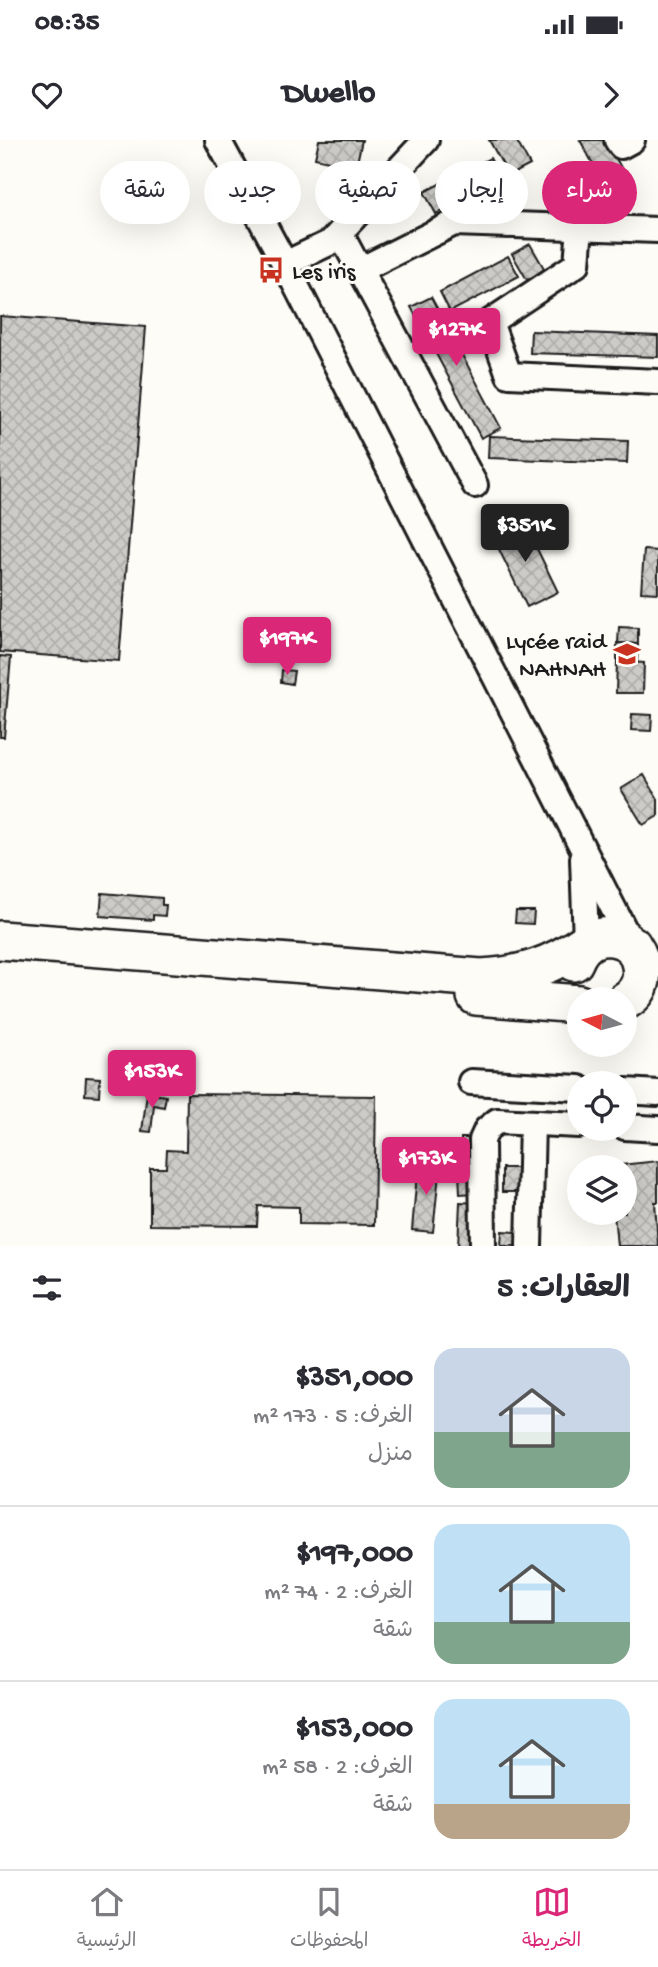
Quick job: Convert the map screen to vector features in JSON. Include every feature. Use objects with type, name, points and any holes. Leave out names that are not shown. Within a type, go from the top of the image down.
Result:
[{"type":"highway","points":[[0,940],[481,978],[512,976],[542,969],[586,943],[609,936],[645,953],[642,979],[637,989]]},
{"type":"highway","points":[[577,987],[573,963],[586,943]]},
{"type":"highway","points":[[0,961],[567,1003]]},
{"type":"highway","points":[[637,1008],[658,1010]]},
{"type":"street","points":[[218,140],[285,264],[580,841],[645,953]]},
{"type":"street","points":[[285,264],[331,242],[426,140]]},
{"type":"street","points":[[617,140],[621,146],[632,140]]},
{"type":"street","points":[[360,270],[454,223],[658,230]]},
{"type":"street","points":[[580,227],[577,264],[489,322],[509,375],[658,382]]},
{"type":"street","points":[[340,233],[475,485]]},
{"type":"street","points":[[580,841],[586,878],[586,943]]},
{"type":"street","points":[[471,1082],[567,1087]]},
{"type":"street","points":[[637,1092],[658,1093]]},
{"type":"street","points":[[483,1246],[482,1140],[487,1129],[497,1122],[567,1124]]},
{"type":"street","points":[[529,1246],[532,1123]]},
{"type":"street","points":[[637,1128],[658,1129]]},
{"type":"building","points":[[319,140],[362,140],[357,161],[315,158]]},
{"type":"building","points":[[489,140],[516,140],[528,161],[501,161]]},
{"type":"building","points":[[580,140],[606,140],[617,161],[591,161]]},
{"type":"building","points":[[435,186],[435,212],[424,192]]},
{"type":"building","points":[[530,244],[548,275],[530,285],[512,254]]},
{"type":"building","points":[[508,256],[519,276],[450,312],[440,292]]},
{"type":"building","points":[[431,297],[501,428],[481,438],[411,307]]},
{"type":"building","points":[[0,316],[146,327],[119,661],[0,652]]},
{"type":"building","points":[[531,331],[658,336],[658,357],[530,353]]},
{"type":"building","points":[[489,436],[628,441],[627,463],[488,458]]},
{"type":"building","points":[[523,520],[558,592],[527,607],[492,535]]},
{"type":"building","points":[[644,550],[658,551],[658,593],[641,592]]},
{"type":"building","points":[[619,627],[638,628],[638,644],[618,643]]},
{"type":"building","points":[[617,643],[638,644],[637,662],[617,661]]},
{"type":"building","points":[[0,656],[11,657],[4,737],[0,737]]},
{"type":"building","points":[[617,661],[644,663],[643,693],[616,693]]},
{"type":"building","points":[[282,670],[294,671],[292,684],[281,682]]},
{"type":"building","points":[[632,714],[652,715],[651,731],[631,730]]},
{"type":"building","points":[[644,775],[658,799],[658,816],[643,825],[621,789]]},
{"type":"building","points":[[102,893],[162,898],[162,905],[166,905],[165,916],[153,915],[153,920],[100,916]]},
{"type":"building","points":[[516,911],[534,911],[533,924],[515,923]]},
{"type":"building","points":[[86,1077],[100,1078],[99,1096],[85,1095]]},
{"type":"building","points":[[147,1093],[166,1096],[164,1107],[154,1105],[151,1132],[142,1131]]},
{"type":"building","points":[[187,1094],[376,1096],[374,1225],[299,1224],[299,1207],[258,1206],[257,1226],[150,1225],[150,1168],[166,1168],[167,1150],[186,1151]]},
{"type":"building","points":[[461,1138],[479,1138],[493,1157],[461,1157]]},
{"type":"building","points":[[658,1161],[658,1202],[655,1202],[658,1246],[617,1246],[615,1225],[637,1225],[637,1163]]},
{"type":"building","points":[[418,1162],[440,1164],[433,1232],[412,1230]]},
{"type":"building","points":[[502,1168],[518,1168],[519,1192],[502,1192]]},
{"type":"building","points":[[492,1170],[494,1192],[460,1194],[459,1172]]},
{"type":"building","points":[[460,1202],[476,1203],[490,1246],[458,1246]]},
{"type":"building","points":[[502,1231],[528,1233],[527,1246],[501,1246]]},
{"type":"place","name":"Les iris","points":[[271,270]]},
{"type":"place","name":"Lycée raid NAHNAH","points":[[627,654]]}]
